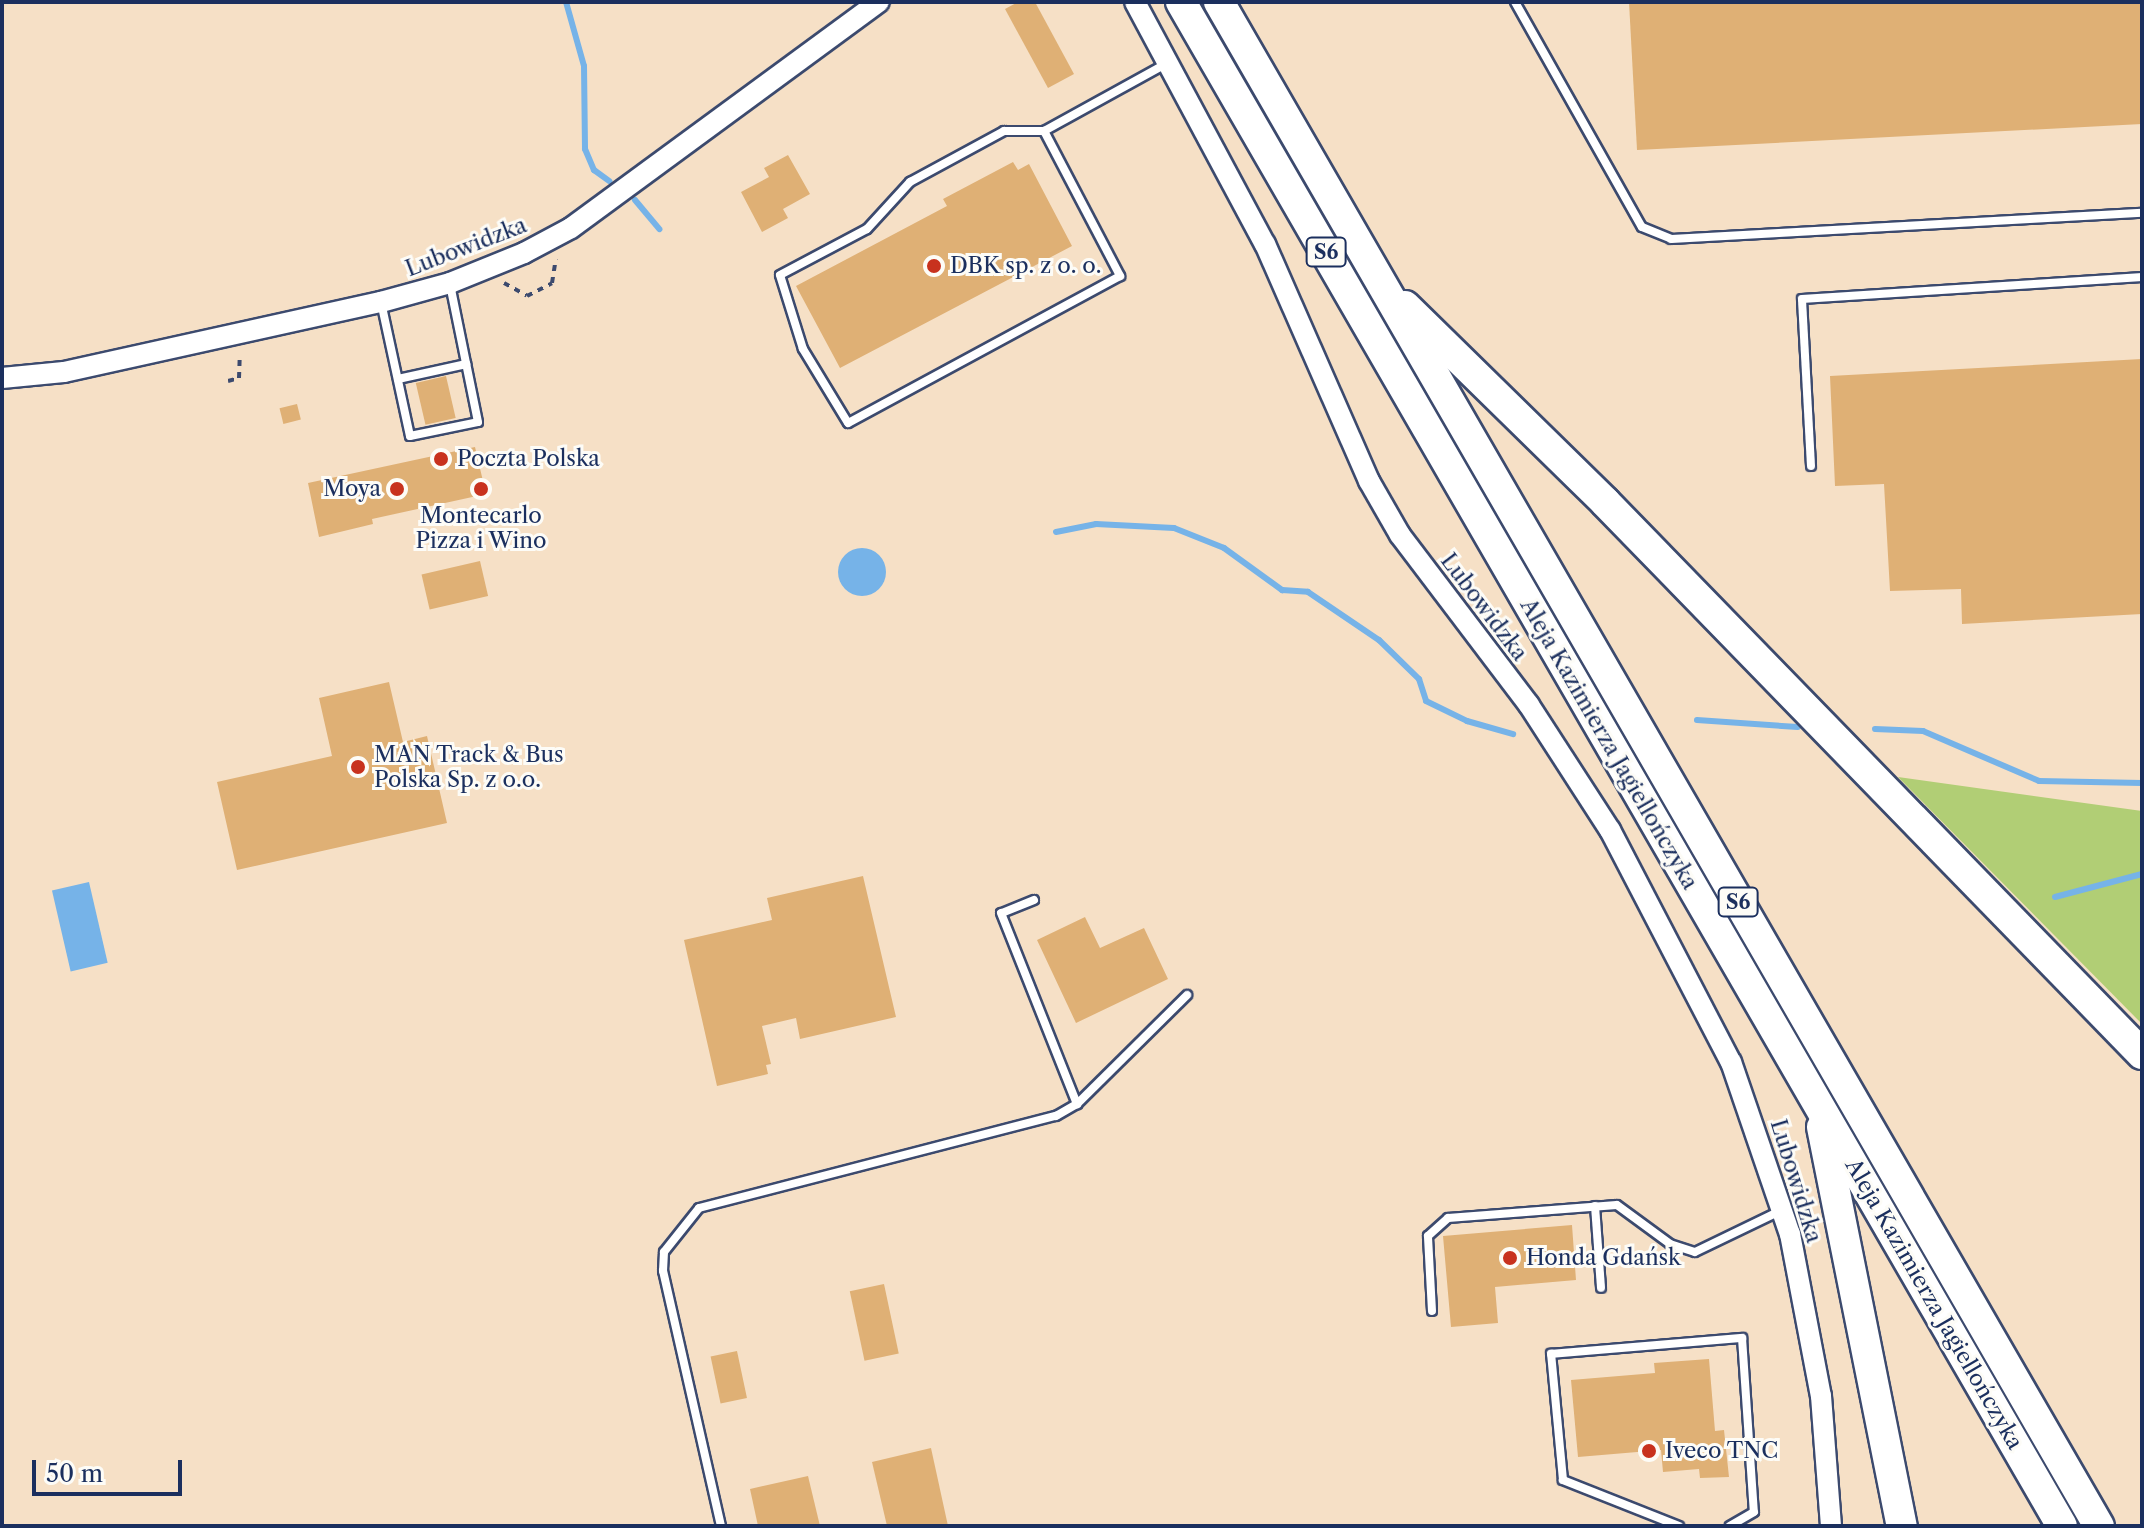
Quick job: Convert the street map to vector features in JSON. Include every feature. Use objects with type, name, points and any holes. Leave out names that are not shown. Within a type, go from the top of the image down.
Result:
[{"type":"highway","name":"Aleja Kazimierza Jagiellończyka","points":[[1181,2],[2062,1526]]},
{"type":"highway","name":"Aleja Kazimierza Jagiellończyka","points":[[1219,2],[2099,1526]]},
{"type":"highway","points":[[1377,279],[1605,502],[2142,1054]]},
{"type":"highway","points":[[1819,1109],[1902,1526]]},
{"type":"street","name":"Lubowidzka","points":[[2,378],[64,372],[381,302],[450,283],[571,228],[879,2]]},
{"type":"street","name":"Lubowidzka","points":[[1135,2],[1171,62],[1265,244],[1343,431],[1376,494],[1452,609],[1558,747],[1683,963],[1731,1062],[1783,1210],[1821,1396],[1831,1526]]},
{"type":"lane","points":[[1515,2],[1642,227],[1671,239],[2142,213]]},
{"type":"lane","points":[[1044,131],[1120,276],[848,423],[803,349],[780,275],[867,229],[910,182],[1004,131],[1044,131],[1171,62]]},
{"type":"lane","points":[[1811,466],[1802,299],[2142,277]]},
{"type":"lane","points":[[381,302],[410,436],[478,422],[450,283]]},
{"type":"lane","points":[[398,379],[466,364]]},
{"type":"lane","points":[[1034,900],[1001,913],[1077,1104]]},
{"type":"lane","points":[[721,1526],[663,1271],[664,1252],[699,1208],[1056,1116],[1077,1104],[1187,995]]},
{"type":"lane","points":[[1844,1151],[1880,1179],[1873,1135]]},
{"type":"lane","points":[[1900,1247],[1893,1203],[1929,1230]]},
{"type":"lane","points":[[1595,1206],[1601,1288]]},
{"type":"lane","points":[[1432,1311],[1428,1236],[1432,1228],[1448,1218],[1622,1206],[1670,1244],[1695,1252],[1783,1210]]},
{"type":"lane","points":[[1679,1526],[1563,1480],[1551,1354],[1742,1338],[1754,1512],[1730,1526]]},
{"type":"path","points":[[527,296],[552,283]]},
{"type":"green space","points":[[1898,777],[2142,811],[2142,1024]]},
{"type":"water","points":[[862,548],[879,555],[886,572],[879,589],[862,596],[845,589],[838,572],[845,555]]},
{"type":"water","points":[[89,882],[108,963],[71,971],[52,891]]},
{"type":"building","points":[[1018,2],[1035,2],[1074,74],[1048,88],[1005,9]]},
{"type":"building","points":[[1629,2],[2142,2],[2142,124],[1637,150]]},
{"type":"building","points":[[788,155],[810,194],[783,209],[788,218],[762,232],[741,192],[769,177],[764,168]]},
{"type":"building","name":"DBK sp. z o. o.","points":[[1013,162],[1018,170],[1029,164],[1072,246],[840,368],[796,286],[947,206],[943,199]]},
{"type":"building","points":[[2142,359],[2142,614],[1962,624],[1961,589],[1890,591],[1884,484],[1835,486],[1830,376]]},
{"type":"building","points":[[446,376],[456,418],[425,425],[416,383]]},
{"type":"building","points":[[297,404],[301,420],[283,424],[280,408]]},
{"type":"building","name":"Moya","points":[[475,447],[486,494],[372,519],[373,524],[319,537],[308,483]]},
{"type":"building","points":[[480,561],[488,596],[430,610],[422,574]]},
{"type":"building","name":"MAN Track & Bus Polska Sp. z o.o.","points":[[389,682],[403,742],[427,736],[447,823],[237,870],[217,782],[332,756],[319,698]]},
{"type":"building","points":[[863,876],[896,1017],[800,1039],[796,1018],[762,1026],[771,1064],[766,1065],[768,1074],[717,1086],[684,940],[772,920],[767,898]]},
{"type":"building","points":[[1085,917],[1100,948],[1144,928],[1168,979],[1076,1023],[1037,940]]},
{"type":"building","name":"Honda Gdańsk","points":[[1572,1225],[1576,1280],[1495,1287],[1498,1323],[1451,1327],[1443,1236]]},
{"type":"building","points":[[884,1284],[899,1353],[865,1361],[850,1291]]},
{"type":"building","points":[[737,1351],[747,1398],[721,1404],[711,1357]]},
{"type":"building","points":[[1709,1359],[1715,1431],[1724,1430],[1729,1477],[1700,1478],[1699,1469],[1663,1472],[1661,1450],[1578,1457],[1571,1380],[1655,1373],[1654,1363]]},
{"type":"building","points":[[931,1448],[948,1526],[887,1526],[872,1462]]},
{"type":"building","points":[[808,1476],[820,1526],[758,1526],[750,1489]]},
{"type":"waterway","points":[[566,2],[584,66],[585,149],[594,170],[609,181]]},
{"type":"waterway","points":[[635,200],[659,229]]},
{"type":"waterway","points":[[1056,532],[1096,524],[1174,528],[1224,548],[1282,590],[1308,592],[1379,640],[1419,679],[1426,701],[1467,721],[1513,734]]},
{"type":"waterway","points":[[1697,720],[1798,727]]},
{"type":"waterway","points":[[1875,729],[1923,731],[2039,781],[2142,783]]},
{"type":"waterway","points":[[2055,897],[2142,874]]},
{"type":"place","name":"DBK sp. z o. o.","points":[[934,266]]},
{"type":"place","name":"Poczta Polska","points":[[441,459]]},
{"type":"place","name":"Moya","points":[[397,489]]},
{"type":"place","name":"Montecarlo Pizza i Wino","points":[[481,489]]},
{"type":"place","name":"MAN Track & Bus Polska Sp. z o.o.","points":[[358,767]]},
{"type":"place","name":"Honda Gdańsk","points":[[1510,1258]]},
{"type":"place","name":"Iveco TNC","points":[[1649,1451]]}]
